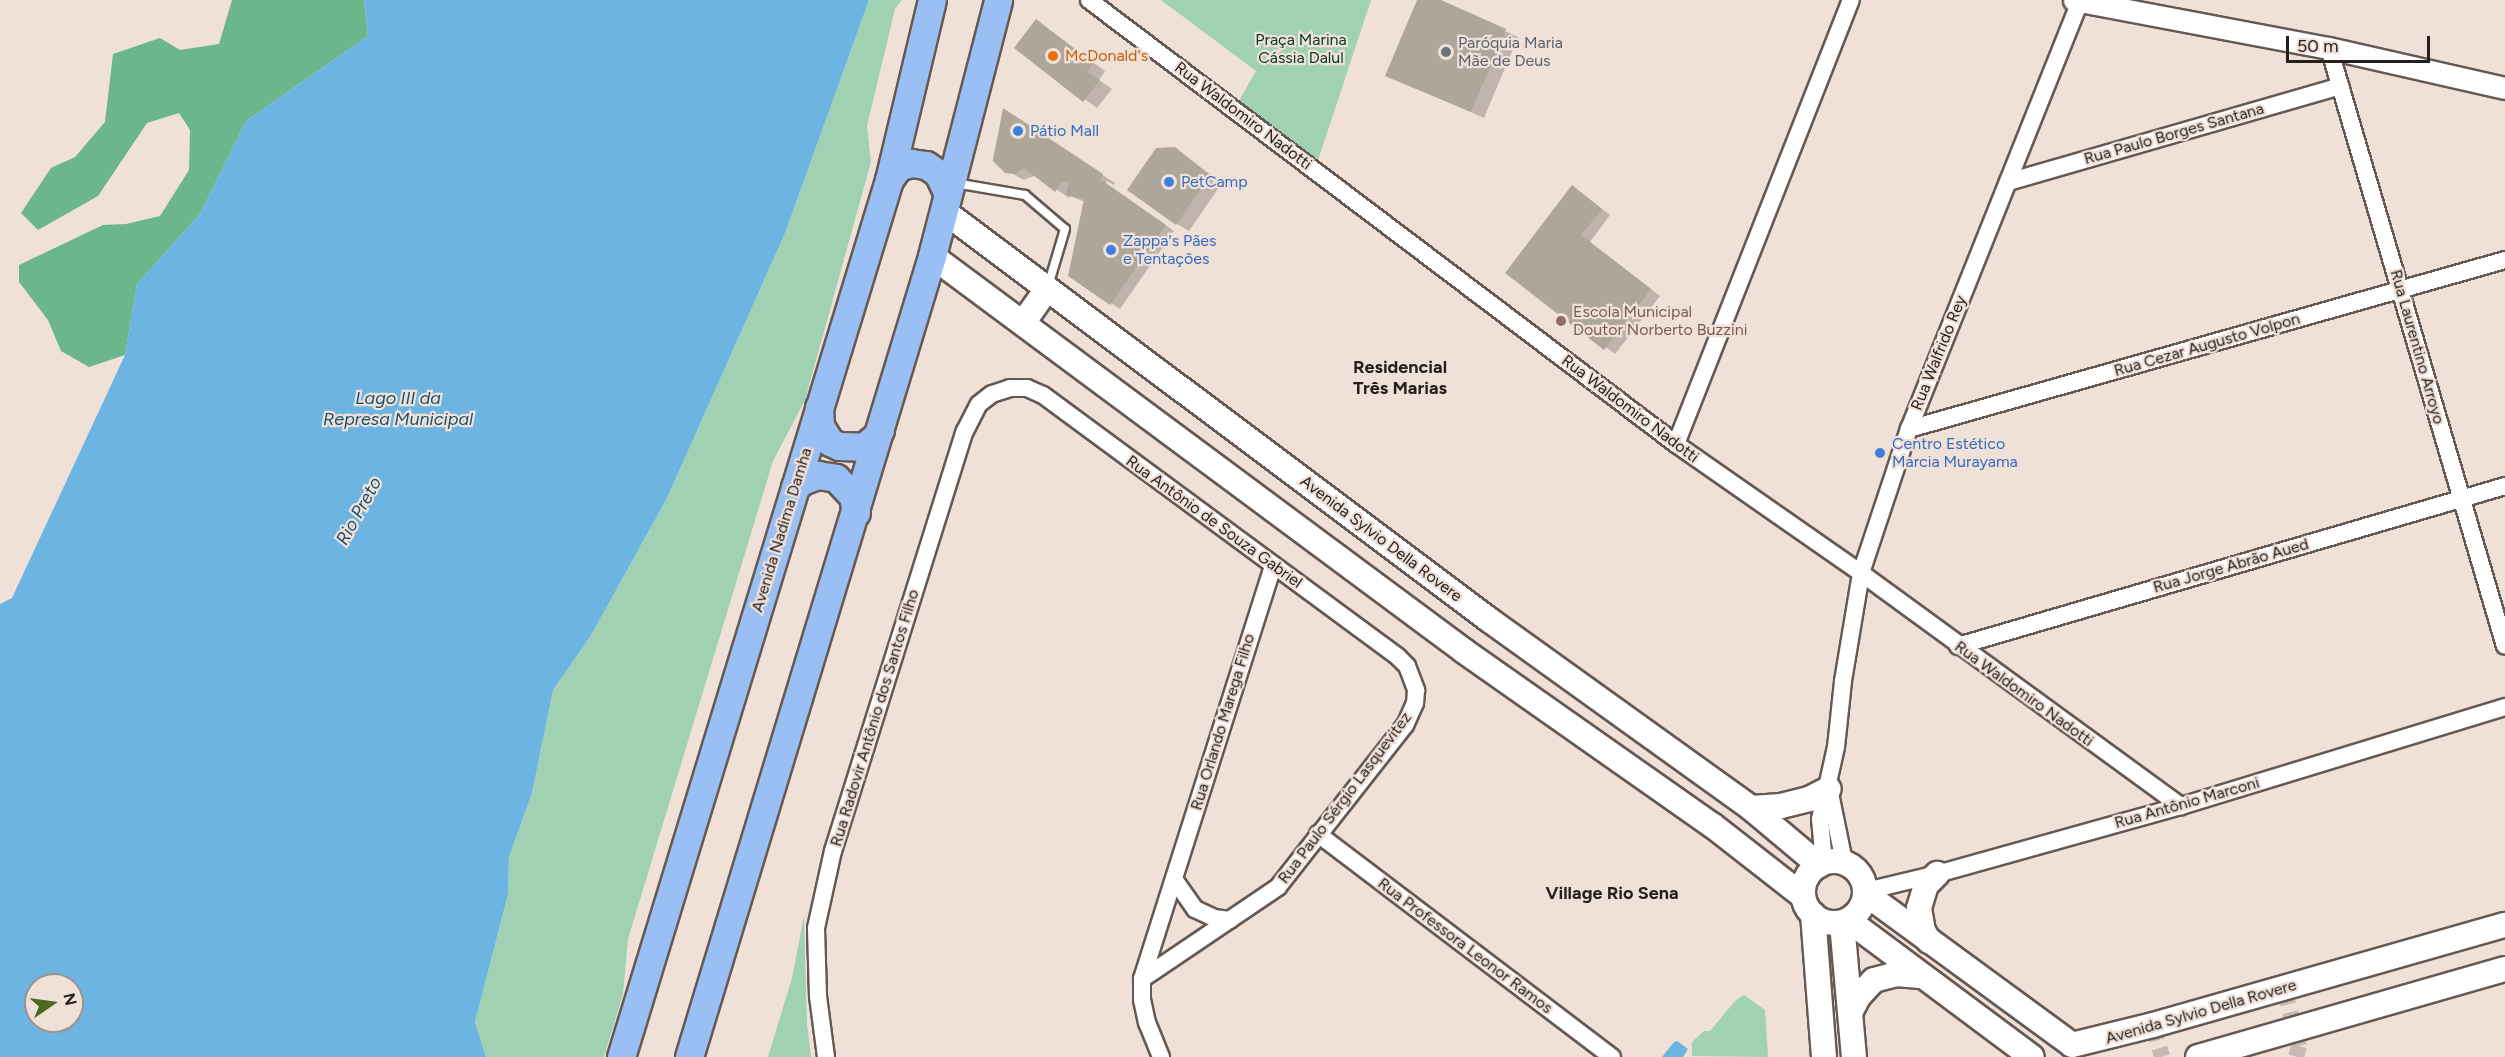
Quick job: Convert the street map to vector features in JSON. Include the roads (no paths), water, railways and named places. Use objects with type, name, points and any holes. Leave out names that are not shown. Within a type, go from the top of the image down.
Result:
[{"type":"main road","name":"Avenida Nadima Damha","points":[[621,1057],[889,180],[932,0]]},
{"type":"main road","points":[[689,1057],[933,256],[998,0]]},
{"type":"main road","points":[[889,180],[898,167],[911,163],[926,165],[938,172],[948,196]]},
{"type":"main road","name":"Avenida Sylvio Della Rovere","points":[[948,196],[1047,289],[1488,619],[1829,863]]},
{"type":"main road","points":[[933,256],[1464,651],[1712,825],[1808,905],[1829,923],[1845,921],[1859,912],[1866,893],[1858,872],[1829,863],[1807,878],[1808,905],[1824,1057]]},
{"type":"main road","points":[[1023,323],[1047,289]]},
{"type":"main road","points":[[819,407],[820,426],[824,435],[839,446],[863,447],[876,437],[880,430]]},
{"type":"main road","points":[[795,487],[810,477],[818,475],[836,478],[853,496],[856,513]]},
{"type":"main road","points":[[1464,651],[1488,619]]},
{"type":"main road","points":[[1751,808],[1781,807],[1809,799],[1829,789]]},
{"type":"main road","points":[[1929,941],[1920,919],[1919,908],[1926,885],[1937,874]]},
{"type":"main road","name":"Avenida Sylvio Della Rovere","points":[[1866,893],[2073,1051],[2153,1025],[2505,925]]},
{"type":"main road","points":[[1845,921],[2031,1057]]},
{"type":"main road","points":[[1845,921],[1854,1057]]},
{"type":"main road","points":[[2198,1057],[2505,969]]},
{"type":"main road","points":[[1851,1011],[1858,996],[1874,980],[1896,974],[1920,976]]},
{"type":"street","name":"Rua Waldomiro Nadotti","points":[[1089,0],[1676,444],[1861,573],[1958,646],[2181,806]]},
{"type":"street","points":[[1676,444],[1851,0]]},
{"type":"street","points":[[2078,1],[2329,48],[2505,88]]},
{"type":"street","name":"Rua Walfrido Rey","points":[[1829,863],[1829,789],[1861,573],[1909,429],[2078,1]]},
{"type":"street","name":"Rua Laurentino Arroyo","points":[[2329,48],[2505,646]]},
{"type":"street","name":"Rua Paulo Borges Santana","points":[[2008,182],[2340,86]]},
{"type":"street","name":"Rua Cezar Augusto Volpon","points":[[1909,429],[2505,260]]},
{"type":"street","name":"Rua Antônio de Souza Gabriel","points":[[992,394],[1010,388],[1027,388],[1043,395],[1398,657],[1407,666],[1416,690]]},
{"type":"street","name":"Rua Radovir Antônio dos Santos Filho","points":[[826,1057],[818,996],[816,956],[816,928],[825,882],[965,431],[979,404],[992,394]]},
{"type":"street","name":"Rua Jorge Abrão Aued","points":[[1958,646],[2505,486]]},
{"type":"street","name":"Rua Orlando Marega Filho","points":[[1161,1057],[1147,1023],[1142,1000],[1142,979],[1273,565]]},
{"type":"street","name":"Rua Paulo Sérgio Lasquevitez","points":[[1142,979],[1278,887],[1405,725],[1415,703],[1416,690]]},
{"type":"street","name":"Rua Antônio Marconi","points":[[1866,893],[2181,806],[2505,707]]},
{"type":"street","name":"Rua Professora Leonor Ramos","points":[[1318,834],[1602,1054]]},
{"type":"street","points":[[1174,879],[1195,909],[1214,918],[1230,920]]},
{"type":"lane","points":[[948,196],[1025,195],[1065,229],[1047,289]]},
{"type":"water","name":"Lago III da Represa Municipal","points":[[364,0],[869,0],[785,233],[667,498],[590,637],[553,690],[532,793],[509,857],[508,894],[475,1022],[486,1057],[0,1057],[0,604],[12,598],[125,355],[137,284],[200,214],[246,121],[368,36]]},
{"type":"water","points":[[1677,1041],[1688,1049],[1683,1057],[1662,1057],[1674,1042]]},
{"type":"tunnel","points":[[2284,989],[2299,1046],[2296,1057]]},
{"type":"tunnel","points":[[2153,1025],[2162,1057]]},
{"type":"place","name":"Paróquia Maria Mãe de Deus","points":[[1446,52]]},
{"type":"place","name":"McDonald's","points":[[1053,56]]},
{"type":"place","name":"Pátio Mall","points":[[1018,131]]},
{"type":"place","name":"PetCamp","points":[[1169,182]]},
{"type":"place","name":"Zappa's Pães e Tentações","points":[[1111,250]]},
{"type":"place","name":"Escola Municipal Doutor Norberto Buzzini","points":[[1561,321]]},
{"type":"place","name":"Centro Estético Marcia Murayama","points":[[1880,453]]},
{"type":"district","name":"Residencial Três Marias","points":[[1400,378]]},
{"type":"district","name":"Village Rio Sena","points":[[1612,893]]},
{"type":"park label","name":"Praça Marina Cássia Dalul","points":[[1301,49]]},
{"type":"water label","name":"Rio Preto","points":[[359,511]]}]
